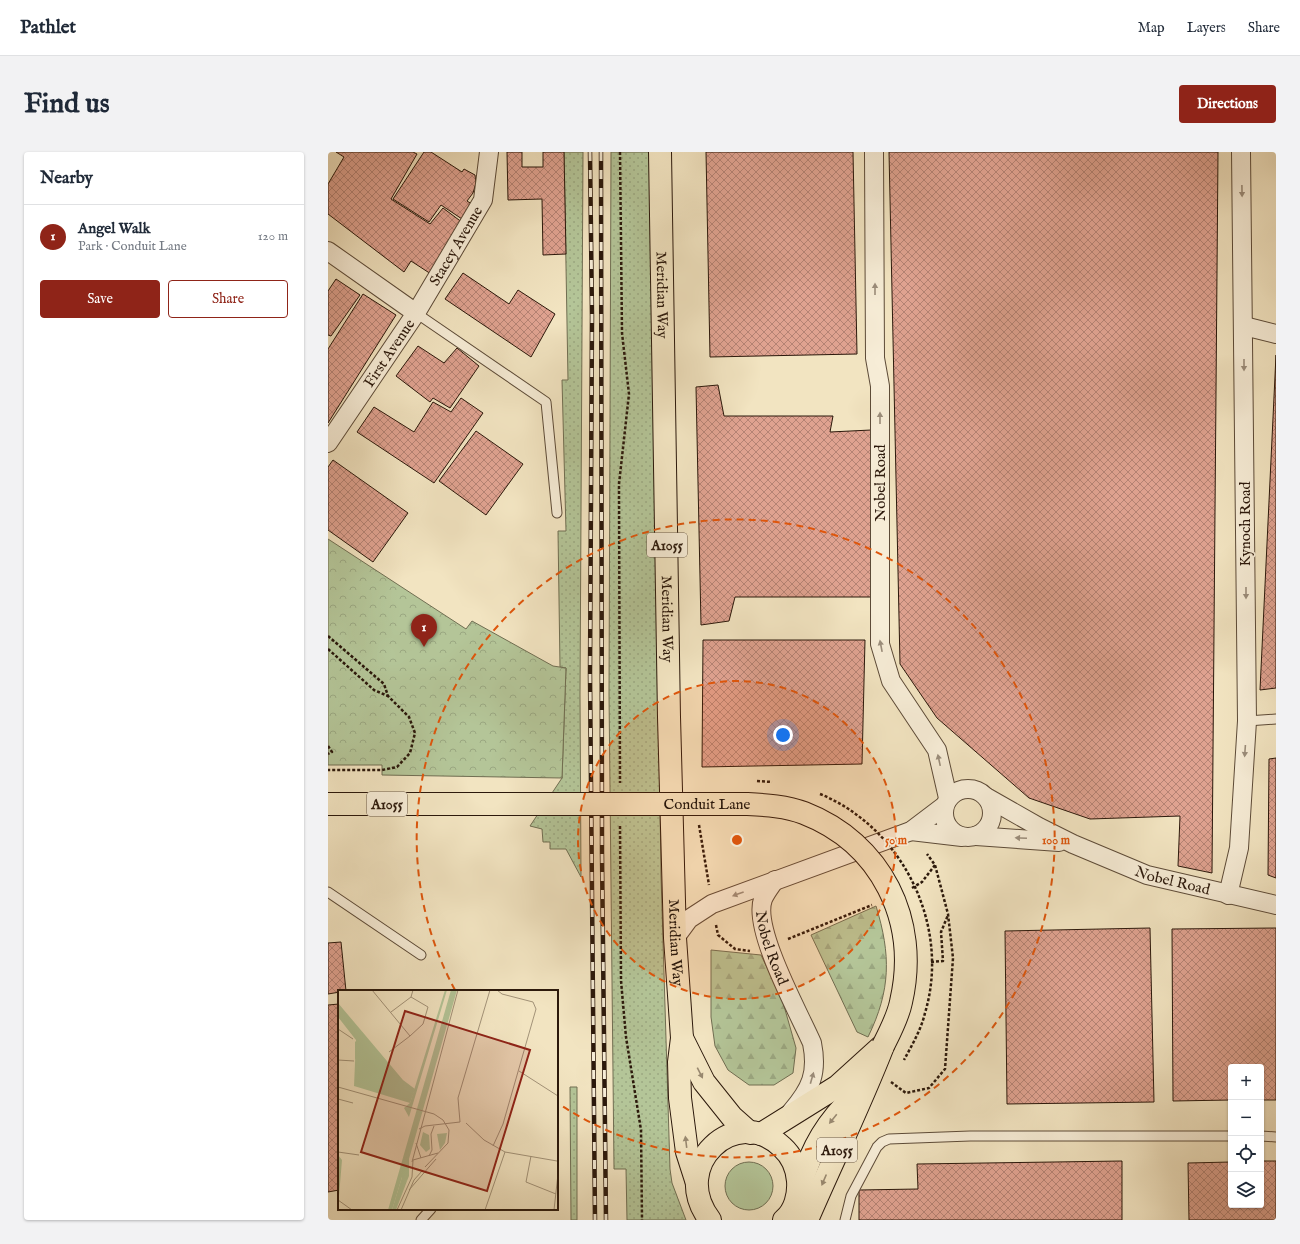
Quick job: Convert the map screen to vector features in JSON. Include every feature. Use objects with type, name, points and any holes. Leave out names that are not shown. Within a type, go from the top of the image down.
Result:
[{"type":"main road","name":"Meridian Way","points":[[660,152],[669,717],[675,938],[682,1038],[679,1062],[680,1098],[687,1152],[696,1180]]},
{"type":"main road","name":"Conduit Lane","points":[[328,804],[747,804],[783,807],[802,812],[824,822],[859,847],[886,879],[895,899],[900,919],[905,949],[905,977],[901,1002],[893,1026],[882,1046],[838,1086],[783,1122],[756,1133]]},
{"type":"main road","name":"Meridian Way","points":[[682,1038],[704,1082],[732,1117],[756,1133],[775,1140],[789,1154],[798,1171],[799,1190]]},
{"type":"main road","name":"Conduit Lane","points":[[791,1219],[807,1164],[815,1145],[832,1120],[879,1081],[882,1046]]},
{"type":"main road","name":"A1055","points":[[791,1219],[833,1159],[879,1081]]},
{"type":"main road","points":[[710,1220],[703,1211],[697,1196],[696,1180],[699,1164],[708,1151],[720,1140],[734,1134],[756,1133]]},
{"type":"street","name":"Stacey Avenue","points":[[416,313],[483,200],[489,152]]},
{"type":"street","name":"Nobel Road","points":[[874,152],[875,358],[880,386],[880,644],[891,681],[937,750],[946,802],[945,822],[953,832],[970,836]]},
{"type":"street","name":"Kynoch Road","points":[[1228,895],[1239,848],[1247,721],[1241,152]]},
{"type":"street","name":"First Avenue","points":[[328,251],[416,313],[328,443]]},
{"type":"street","points":[[1244,326],[1276,334]]},
{"type":"street","name":"Nobel Road","points":[[783,1122],[808,1090],[814,1075],[814,1055],[812,1043],[769,950],[763,920],[763,899],[775,880],[911,831],[946,802],[954,792],[962,789],[973,789],[981,792],[988,798],[1039,827],[1073,844],[1147,876],[1276,905]]},
{"type":"street","points":[[970,836],[984,832],[992,817],[991,806],[988,798]]},
{"type":"street","name":"Nobel Road","points":[[911,831],[970,836],[1038,839],[1073,844]]},
{"type":"street","points":[[675,938],[689,919],[712,904],[775,880]]},
{"type":"lane","points":[[416,313],[546,402],[557,513]]},
{"type":"lane","points":[[1247,721],[1276,719]]},
{"type":"lane","points":[[328,892],[421,955]]},
{"type":"lane","points":[[845,1220],[851,1196],[877,1147],[882,1142],[889,1140],[970,1136],[1228,1136]]},
{"type":"lane","points":[[1264,1136],[1276,1137]]},
{"type":"lane","points":[[421,1220],[430,1210]]},
{"type":"path","points":[[620,152],[622,332],[628,394],[619,484],[620,768]]},
{"type":"path","points":[[328,636],[384,684],[388,696]]},
{"type":"path","points":[[328,649],[374,690],[388,696],[409,717],[414,733],[410,753],[397,767],[382,770],[328,770]]},
{"type":"path","points":[[328,746],[332,752],[328,754]]},
{"type":"path","points":[[619,781],[627,781]]},
{"type":"path","name":"Conduit Lane","points":[[752,781],[777,783]]},
{"type":"path","points":[[817,793],[854,812],[875,830],[891,847],[906,868],[923,906],[927,925],[932,976],[926,1013],[904,1060]]},
{"type":"path","points":[[620,832],[621,981],[626,1037],[641,1130],[642,1220]]},
{"type":"path","points":[[879,1081],[906,1093],[929,1088],[945,1069],[953,958],[948,914],[935,864],[927,853]]},
{"type":"path","points":[[911,889],[922,882],[935,864]]},
{"type":"path","points":[[716,923],[718,935],[735,949],[754,951],[769,950],[779,943],[875,904]]},
{"type":"path","points":[[931,962],[943,961],[941,932],[948,914]]},
{"type":"green space","points":[[564,152],[583,152],[580,694],[581,877],[566,849],[550,849],[550,842],[543,842],[542,829],[530,826],[562,778],[566,668],[560,667],[558,531],[566,531],[562,380],[568,380]]},
{"type":"green space","points":[[611,152],[651,152],[661,876],[670,1169],[672,1183],[686,1220],[627,1220],[626,1169],[614,1169],[609,694]]},
{"type":"green space","points":[[328,539],[466,629],[472,621],[553,666],[566,668],[562,778],[382,775],[382,765],[328,765]]},
{"type":"green space","points":[[876,906],[884,941],[886,972],[885,988],[881,1004],[876,1020],[868,1037],[857,1032],[811,935]]},
{"type":"green space","points":[[711,950],[761,955],[782,999],[796,1048],[793,1073],[774,1085],[749,1085],[728,1070],[715,1046],[711,1017]]},
{"type":"green space","points":[[570,1087],[577,1087],[577,1220],[571,1220]]},
{"type":"green space","points":[[749,1162],[758,1164],[766,1169],[771,1177],[773,1186],[771,1195],[766,1203],[758,1208],[749,1210],[740,1208],[732,1203],[727,1195],[725,1186],[727,1177],[732,1169],[740,1164]]},
{"type":"building","points":[[336,152],[413,152],[417,154],[391,199],[430,224],[443,208],[463,223],[431,274],[411,261],[404,272],[328,214],[328,184],[344,157]]},
{"type":"building","points":[[424,152],[431,152],[462,172],[464,169],[475,175],[476,183],[473,193],[467,201],[475,206],[465,221],[441,205],[429,222],[393,199]]},
{"type":"building","points":[[507,152],[522,152],[522,167],[543,167],[543,152],[564,152],[566,254],[543,255],[542,199],[508,200]]},
{"type":"building","points":[[706,152],[853,152],[857,354],[710,357]]},
{"type":"building","points":[[889,152],[1218,152],[1212,873],[1178,866],[1180,816],[1090,819],[1029,798],[937,718],[900,664]]},
{"type":"building","points":[[463,273],[509,304],[518,290],[555,314],[531,357],[445,299]]},
{"type":"building","points":[[336,279],[360,295],[331,336],[328,335],[328,291]]},
{"type":"building","points":[[363,294],[396,315],[328,423],[328,349]]},
{"type":"building","points":[[418,346],[444,363],[457,348],[479,366],[450,408],[433,398],[430,402],[396,376]]},
{"type":"building","points":[[1276,355],[1276,688],[1260,690]]},
{"type":"building","points":[[718,385],[724,416],[833,416],[830,432],[871,430],[875,597],[735,597],[729,621],[701,625],[696,387]]},
{"type":"building","points":[[461,398],[483,413],[434,483],[357,432],[374,407],[414,432],[433,402],[451,412]]},
{"type":"building","points":[[476,431],[523,464],[486,515],[439,481]]},
{"type":"building","points":[[333,460],[408,513],[373,562],[328,530],[328,467]]},
{"type":"building","points":[[703,640],[865,640],[862,764],[702,767]]},
{"type":"building","points":[[1276,758],[1276,878],[1268,875],[1269,759]]},
{"type":"building","points":[[1150,928],[1154,1102],[1007,1104],[1005,931]]},
{"type":"building","points":[[1276,928],[1276,1100],[1264,1100],[1264,1064],[1228,1064],[1228,1100],[1173,1101],[1172,929]]},
{"type":"building","points":[[341,942],[346,990],[338,990],[338,992],[328,994],[328,943]]},
{"type":"building","points":[[338,1004],[338,1190],[328,1192],[328,1005]]},
{"type":"building","points":[[1122,1161],[1122,1220],[859,1220],[859,1190],[918,1189],[917,1164]]},
{"type":"building","points":[[1264,1161],[1276,1161],[1276,1220],[1189,1220],[1188,1163],[1228,1162],[1228,1208],[1264,1208]]},
{"type":"railway","points":[[590,152],[592,316],[590,675],[595,1220]]},
{"type":"railway","points":[[601,152],[602,854],[606,1220]]},
{"type":"place","name":"Angel Walk","points":[[424,647]]}]
